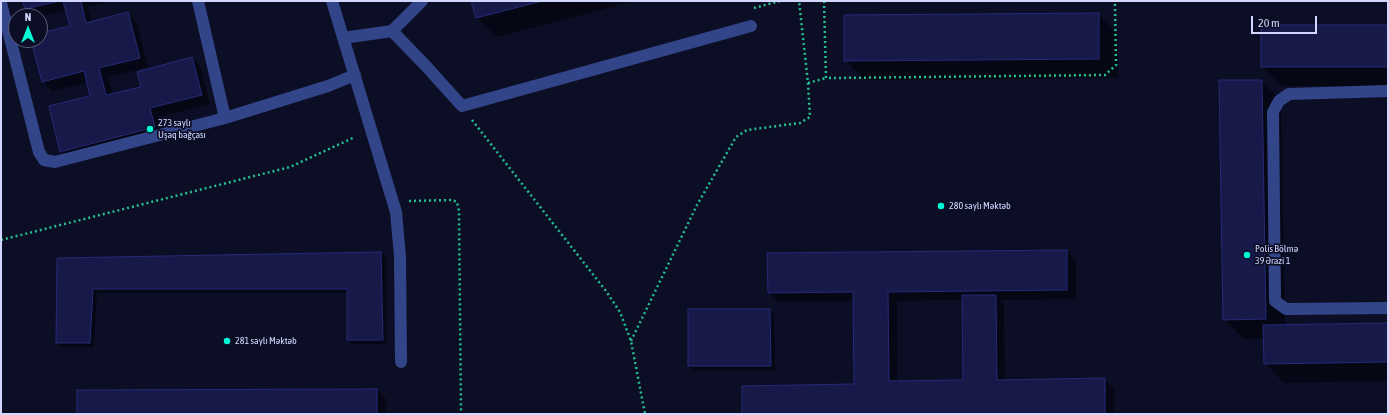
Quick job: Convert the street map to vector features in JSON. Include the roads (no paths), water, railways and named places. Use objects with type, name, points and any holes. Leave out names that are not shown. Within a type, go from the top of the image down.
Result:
[{"type":"lane","points":[[198,1],[225,118]]},
{"type":"lane","points":[[332,1],[396,212],[400,256],[401,362]]},
{"type":"lane","points":[[344,38],[392,31],[422,1]]},
{"type":"lane","points":[[1,3],[39,152],[44,160],[55,162],[225,118],[328,86],[355,75]]},
{"type":"lane","points":[[392,31],[462,106],[751,26]]},
{"type":"lane","points":[[1388,91],[1289,94],[1279,101],[1274,112],[1275,301],[1286,309],[1388,308]]},
{"type":"place","name":"273 saylı Uşaq bağçası","points":[[150,129]]},
{"type":"place","name":"280 saylı Məktəb","points":[[941,206]]},
{"type":"place","name":"Polis Bölmə 39 Ərazi 1","points":[[1247,255]]},
{"type":"place","name":"281 saylı Məktəb","points":[[227,341]]}]
